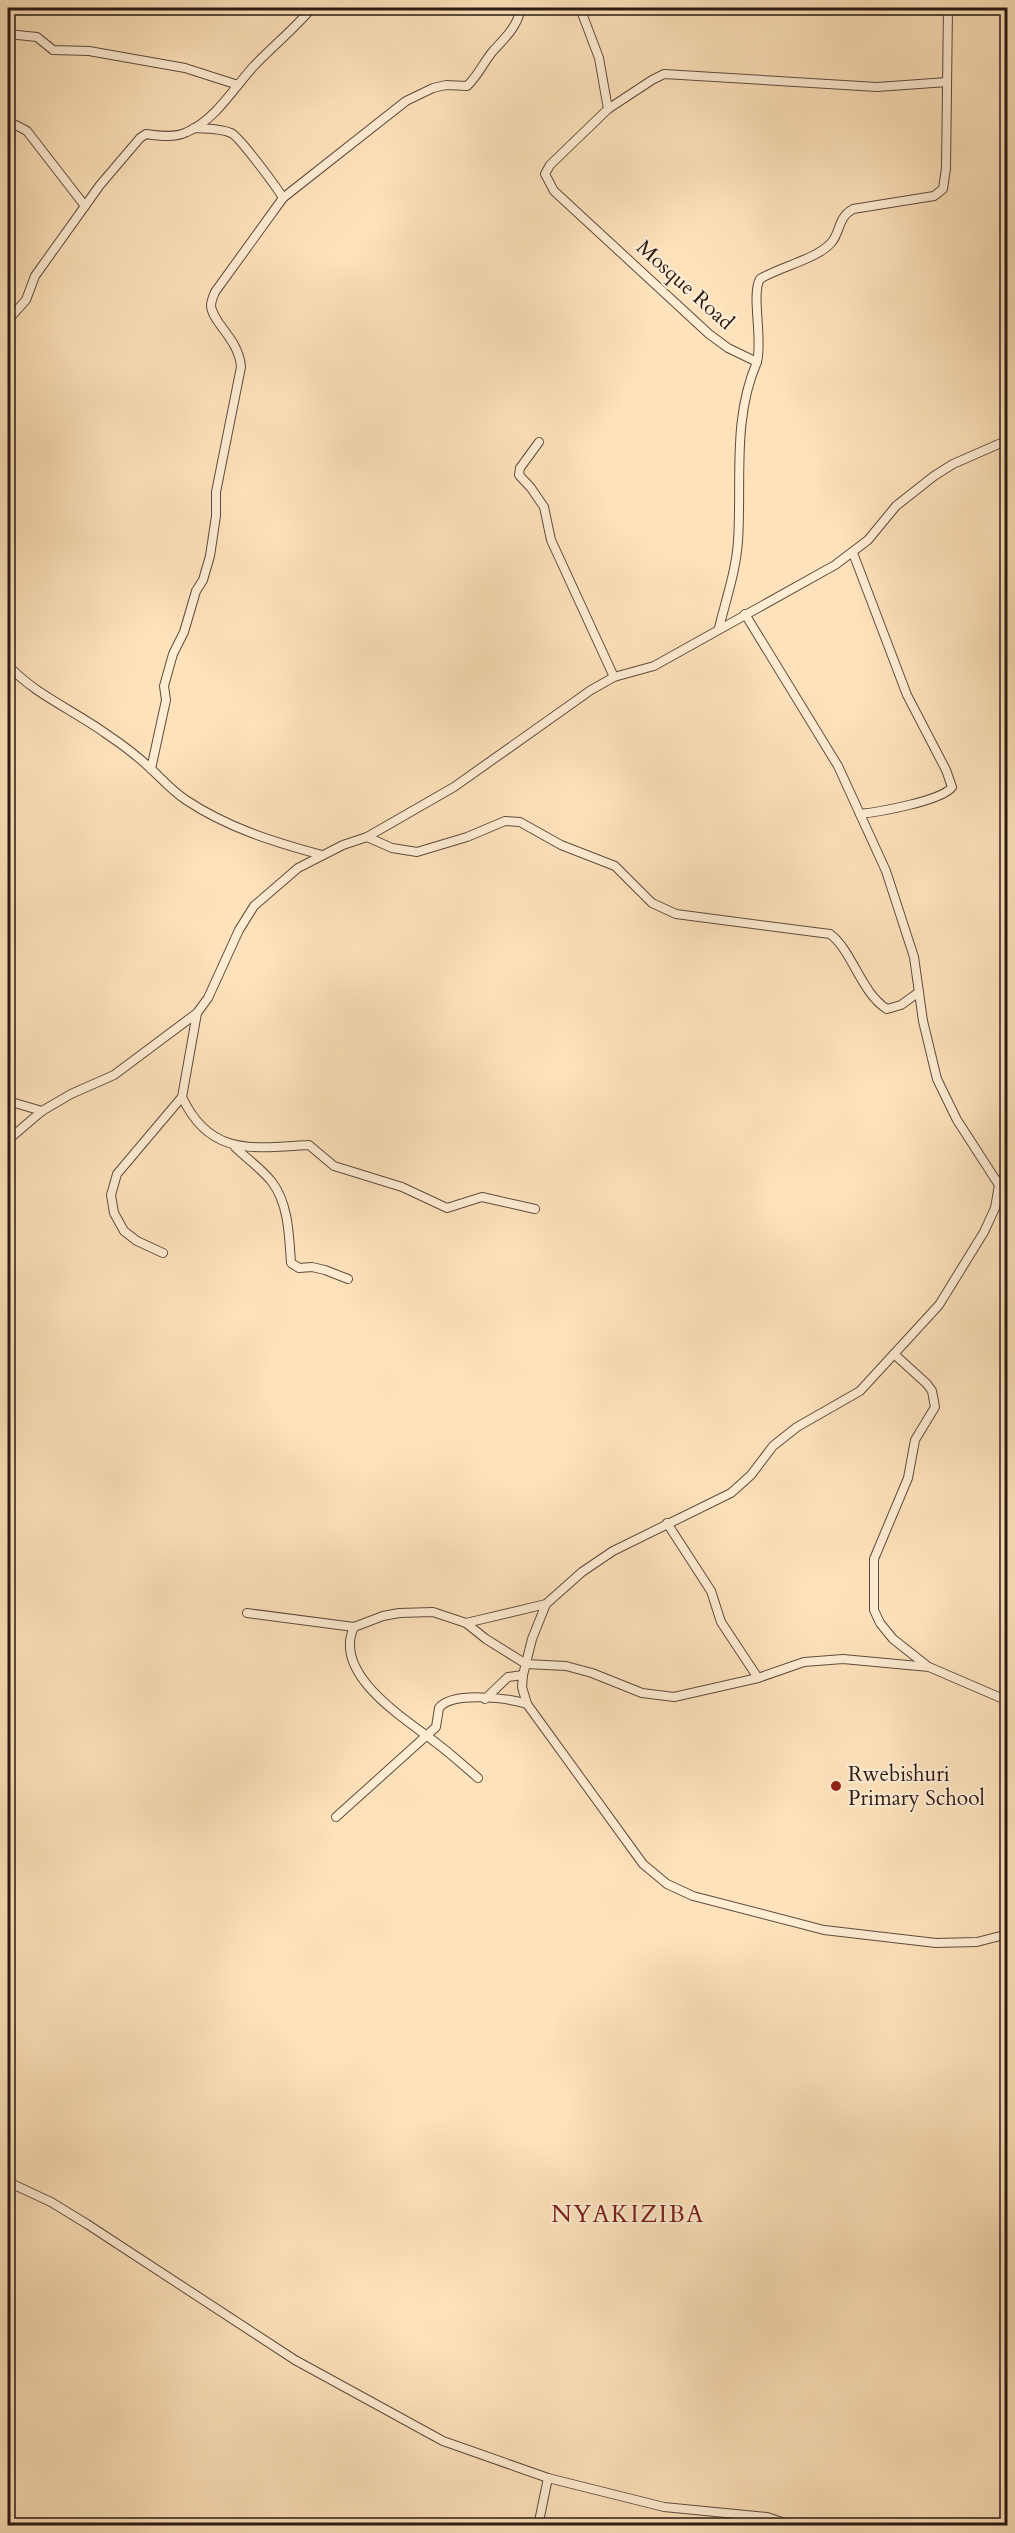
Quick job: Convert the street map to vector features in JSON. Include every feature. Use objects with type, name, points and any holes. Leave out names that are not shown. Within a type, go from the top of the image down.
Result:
[{"type":"street","points":[[8,320],[26,300],[35,276],[100,185],[146,134],[176,135],[194,128],[213,113],[312,8]]},
{"type":"street","points":[[151,769],[166,700],[164,686],[173,654],[184,632],[196,591],[203,580],[210,556],[216,516],[216,492],[241,367],[237,348],[212,310],[211,303],[223,279],[283,198],[406,101],[433,88],[446,85],[467,86],[477,77],[492,52],[513,31],[521,8]]},
{"type":"street","points":[[580,8],[599,58],[608,109],[664,74],[876,87],[947,82]]},
{"type":"street","points":[[719,628],[733,574],[738,543],[740,419],[761,346],[757,290],[760,279],[825,248],[834,238],[843,217],[853,209],[934,196],[943,189],[946,168],[948,8]]},
{"type":"street","points":[[8,34],[37,37],[53,50],[88,51],[185,68],[238,85]]},
{"type":"street","name":"Mosque Road","points":[[608,109],[550,165],[545,174],[548,183],[709,333],[728,348],[757,362]]},
{"type":"street","points":[[8,121],[27,131],[85,206]]},
{"type":"street","points":[[194,128],[230,132],[237,136],[256,163],[274,182],[283,198]]},
{"type":"street","points":[[8,1140],[42,1111],[71,1094],[114,1075],[197,1013],[208,998],[239,930],[254,906],[298,868],[322,855],[367,837],[454,787],[591,690],[614,677],[654,666],[853,553],[896,506],[934,476],[953,464],[1008,440]]},
{"type":"street","points":[[539,442],[520,468],[519,475],[544,507],[551,540],[614,677]]},
{"type":"street","points":[[853,553],[907,695],[946,770],[952,788],[942,795],[891,809],[860,814]]},
{"type":"street","points":[[745,614],[838,766],[886,871],[902,913],[914,957],[928,1042],[941,1089],[957,1120],[999,1185]]},
{"type":"street","points":[[8,665],[24,682],[104,732],[151,769],[165,784],[222,822],[265,839],[322,855]]},
{"type":"street","points":[[367,837],[392,848],[417,852],[467,837],[505,821],[520,822],[561,845],[615,866],[652,903],[676,914],[830,934],[838,942],[875,998],[887,1009],[901,1005],[919,992]]},
{"type":"street","points":[[163,1253],[137,1241],[124,1231],[114,1213],[111,1195],[117,1174],[182,1097],[197,1013]]},
{"type":"street","points":[[182,1097],[188,1110],[208,1132],[235,1147],[264,1173],[278,1192],[289,1230],[291,1263],[299,1268],[312,1267],[348,1279]]},
{"type":"street","points":[[8,1101],[42,1111]]},
{"type":"street","points":[[235,1147],[272,1148],[309,1145],[334,1166],[402,1187],[447,1208],[482,1197],[535,1209]]},
{"type":"street","points":[[466,1623],[546,1604],[589,1566],[613,1551],[731,1492],[751,1475],[773,1446],[797,1427],[842,1404],[860,1391],[939,1305],[984,1232],[995,1209],[999,1185],[1008,1172]]},
{"type":"street","points":[[894,1354],[927,1384],[932,1391],[935,1407],[915,1440],[908,1478],[874,1559],[874,1610],[880,1623],[893,1639],[929,1667],[1008,1701]]},
{"type":"street","points":[[667,1523],[711,1591],[721,1622],[758,1678]]},
{"type":"street","points":[[546,1604],[523,1675],[522,1688],[527,1704],[644,1864],[667,1884],[693,1896],[824,1930],[936,1943],[976,1942],[1008,1934]]},
{"type":"street","points":[[248,1613],[354,1627],[383,1616],[420,1611],[449,1616],[466,1623],[486,1639],[526,1664],[566,1666],[592,1673],[642,1693],[674,1697],[758,1678],[804,1662],[823,1659],[929,1667]]},
{"type":"street","points":[[354,1627],[350,1635],[349,1650],[362,1676],[388,1705],[478,1778]]},
{"type":"street","points":[[485,1699],[508,1677],[523,1675]]},
{"type":"street","points":[[336,1817],[436,1727],[439,1708],[448,1700],[507,1698],[527,1704]]},
{"type":"street","points":[[8,2182],[51,2202],[87,2224],[294,2360],[443,2441],[548,2478],[679,2510],[767,2517],[794,2526]]},
{"type":"street","points":[[538,2526],[548,2478]]},
{"type":"place","name":"Rwebishuri Primary School","points":[[836,1786]]},
{"type":"district","name":"NYAKIZIBA","points":[[628,2214]]}]
